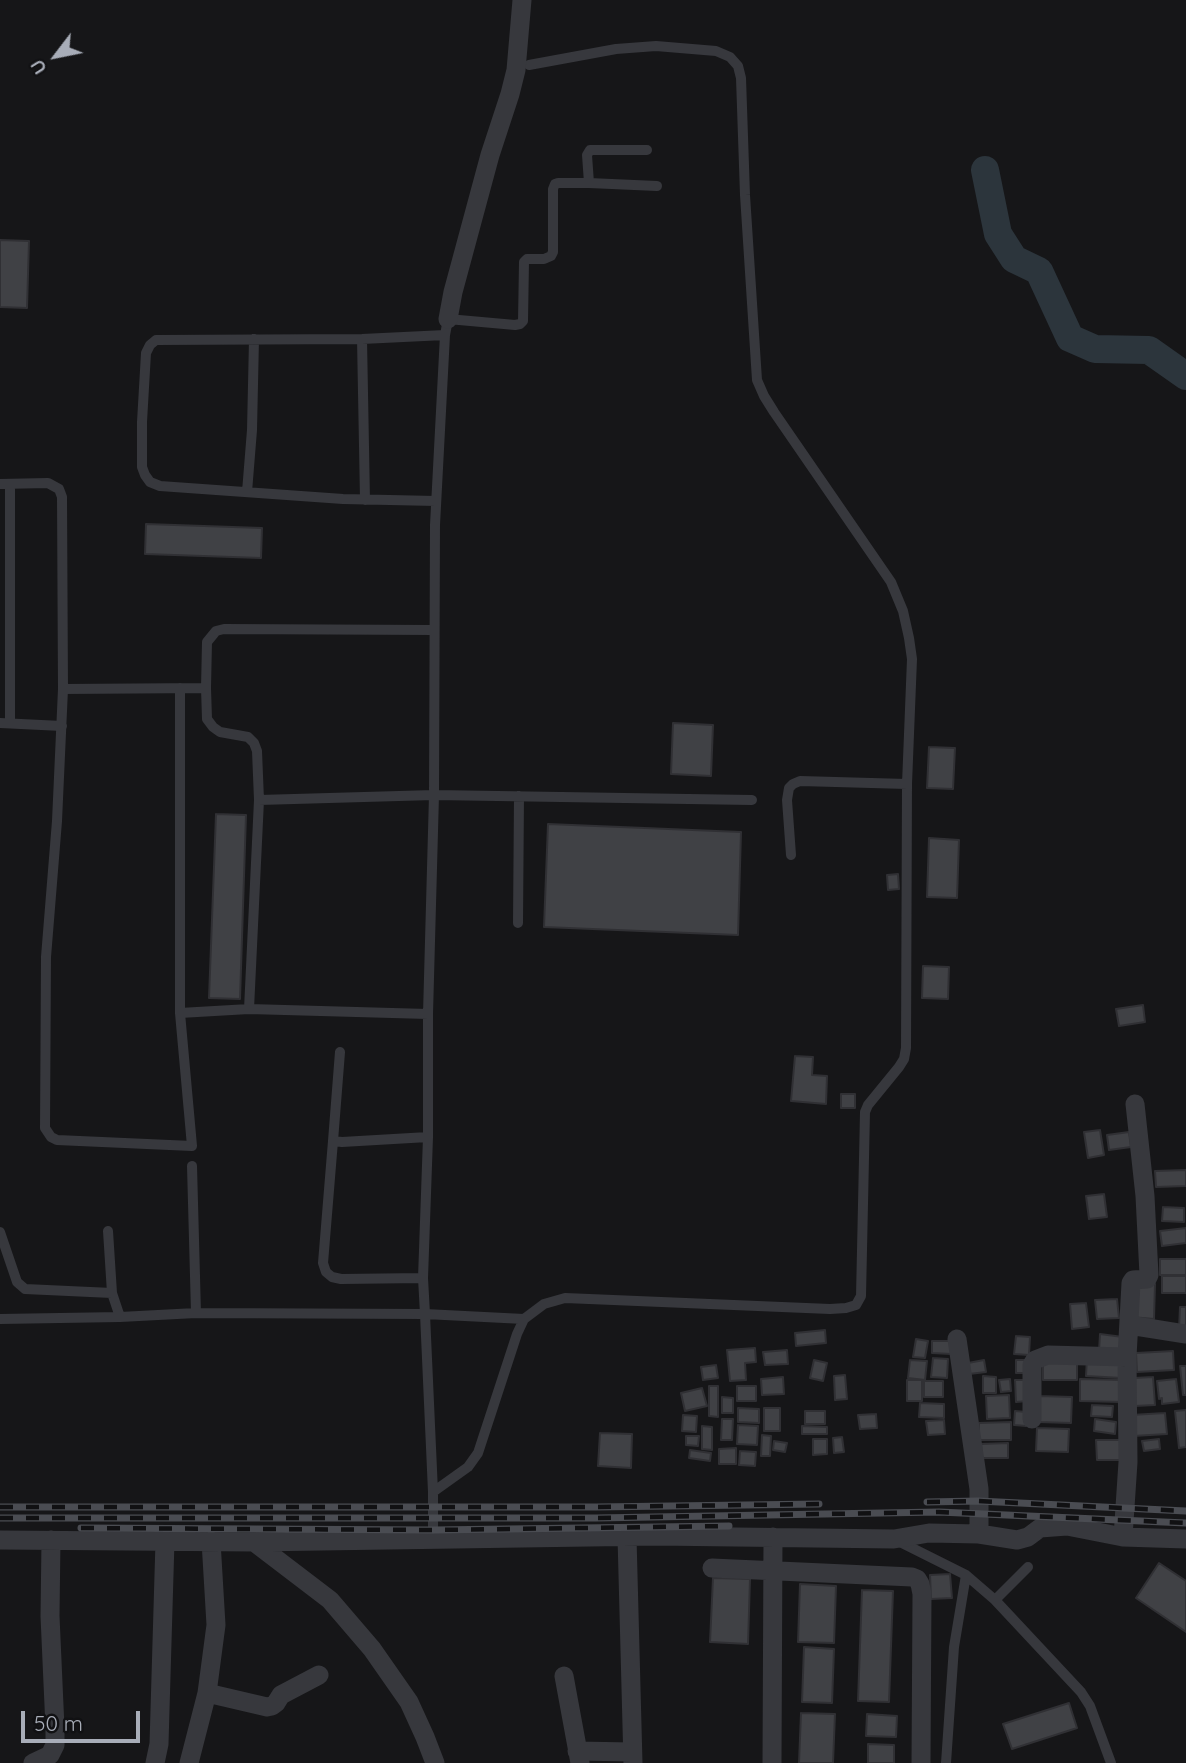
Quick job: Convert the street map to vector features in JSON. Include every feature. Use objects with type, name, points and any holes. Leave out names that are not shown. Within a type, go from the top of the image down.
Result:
[{"type":"street","points":[[447,327],[453,292],[516,71],[522,0]]},
{"type":"street","points":[[1123,1537],[1128,1462],[1127,1357],[1131,1283],[1133,1279],[1147,1279],[1150,1275],[1135,1104]]},
{"type":"street","points":[[1129,1325],[1186,1334]]},
{"type":"street","points":[[957,1339],[979,1489],[979,1534]]},
{"type":"street","points":[[1032,1419],[1032,1365],[1035,1360],[1048,1355],[1127,1357]]},
{"type":"street","points":[[0,1540],[254,1542],[628,1537],[894,1539],[929,1533],[979,1534],[1017,1540],[1028,1537],[1040,1528],[1067,1526],[1123,1537],[1186,1539]]},
{"type":"street","points":[[564,1676],[579,1757],[633,1757],[628,1537]]},
{"type":"street","points":[[772,1763],[773,1537]]},
{"type":"street","points":[[33,1763],[50,1755],[55,1745],[50,1616],[51,1541]]},
{"type":"street","points":[[155,1763],[159,1744],[165,1541]]},
{"type":"street","points":[[189,1763],[207,1693],[216,1625],[211,1541]]},
{"type":"street","points":[[254,1542],[330,1600],[372,1649],[409,1702],[435,1763]]},
{"type":"street","points":[[712,1569],[912,1577],[917,1580],[922,1594],[921,1763]]},
{"type":"street","points":[[207,1693],[267,1707],[276,1703],[281,1695],[319,1675]]},
{"type":"lane","points":[[433,1492],[468,1467],[478,1453],[517,1334],[524,1319],[544,1304],[565,1298],[830,1309],[856,1305],[861,1296],[865,1112],[899,1067],[906,1048],[907,784],[912,659],[903,611],[891,582],[774,412],[757,380],[745,195],[741,78],[738,66],[730,57],[716,51],[656,46],[616,49],[528,65]]},
{"type":"lane","points":[[589,183],[587,155],[590,150],[647,150]]},
{"type":"lane","points":[[436,500],[365,500],[160,486],[150,482],[142,467],[146,353],[150,345],[156,340],[362,339],[447,327],[520,324],[523,321],[524,262],[527,259],[544,259],[553,252],[554,186],[558,183],[657,186]]},
{"type":"lane","points":[[433,1539],[423,1278],[434,795],[436,500],[447,327]]},
{"type":"lane","points":[[247,492],[252,430],[254,339]]},
{"type":"lane","points":[[362,339],[365,500]]},
{"type":"lane","points":[[62,726],[5,723],[5,484],[48,483],[59,489],[62,497],[63,689],[62,726],[46,957],[45,1128],[47,1133],[57,1140],[192,1146],[180,1013],[180,688]]},
{"type":"lane","points":[[249,1009],[258,800],[257,751],[248,737],[220,732],[208,719],[207,642],[216,631],[224,629],[435,630]]},
{"type":"lane","points":[[63,689],[206,688]]},
{"type":"lane","points":[[791,855],[787,800],[789,788],[793,784],[800,781],[907,784]]},
{"type":"lane","points":[[258,800],[434,795],[752,800]]},
{"type":"lane","points":[[518,923],[519,796]]},
{"type":"lane","points":[[180,1013],[249,1009],[429,1014]]},
{"type":"lane","points":[[340,1052],[323,1263],[326,1272],[341,1279],[423,1278]]},
{"type":"lane","points":[[333,1141],[428,1138]]},
{"type":"lane","points":[[192,1166],[197,1313]]},
{"type":"lane","points":[[108,1231],[112,1293],[120,1317]]},
{"type":"lane","points":[[0,1232],[17,1282],[25,1289],[112,1293]]},
{"type":"lane","points":[[0,1319],[197,1313],[425,1314],[524,1319]]},
{"type":"lane","points":[[894,1539],[966,1575],[995,1600],[1081,1692],[1090,1706],[1111,1763]]},
{"type":"lane","points":[[995,1600],[1028,1567]]},
{"type":"lane","points":[[946,1763],[954,1647],[966,1575]]},
{"type":"building","points":[[0,240],[29,241],[27,308],[0,307]]},
{"type":"building","points":[[146,524],[262,528],[261,558],[145,554]]},
{"type":"building","points":[[673,723],[713,725],[711,776],[671,774]]},
{"type":"building","points":[[929,747],[955,748],[953,789],[927,788]]},
{"type":"building","points":[[216,814],[246,815],[240,999],[209,998]]},
{"type":"building","points":[[548,824],[741,832],[738,935],[544,927]]},
{"type":"building","points":[[929,838],[959,840],[957,898],[927,897]]},
{"type":"building","points":[[898,874],[899,889],[888,890],[887,875]]},
{"type":"building","points":[[923,966],[949,967],[948,999],[922,998]]},
{"type":"building","points":[[1143,1005],[1145,1022],[1119,1026],[1116,1009]]},
{"type":"building","points":[[795,1056],[813,1057],[812,1075],[827,1076],[826,1104],[791,1101]]},
{"type":"building","points":[[841,1094],[855,1094],[855,1108],[841,1108]]},
{"type":"building","points":[[1100,1130],[1104,1155],[1088,1158],[1084,1132]]},
{"type":"building","points":[[1129,1132],[1131,1147],[1109,1150],[1107,1135]]},
{"type":"building","points":[[1186,1170],[1186,1186],[1156,1187],[1155,1171]]},
{"type":"building","points":[[1104,1194],[1107,1217],[1089,1219],[1086,1196]]},
{"type":"building","points":[[1163,1207],[1184,1208],[1184,1222],[1162,1221]]},
{"type":"building","points":[[1186,1228],[1186,1243],[1162,1246],[1160,1231]]},
{"type":"building","points":[[1160,1259],[1186,1259],[1186,1275],[1160,1275]]},
{"type":"building","points":[[1162,1276],[1186,1276],[1186,1293],[1162,1293]]},
{"type":"building","points":[[1133,1283],[1155,1284],[1154,1319],[1131,1317]]},
{"type":"building","points":[[1117,1299],[1119,1318],[1097,1319],[1095,1300]]},
{"type":"building","points":[[1086,1303],[1089,1327],[1072,1329],[1070,1304]]},
{"type":"building","points":[[1180,1307],[1186,1307],[1186,1329],[1179,1329]]},
{"type":"building","points":[[825,1330],[826,1343],[796,1346],[795,1333]]},
{"type":"building","points":[[1100,1334],[1123,1337],[1121,1353],[1099,1351]]},
{"type":"building","points":[[1016,1336],[1030,1337],[1029,1355],[1014,1354]]},
{"type":"building","points":[[916,1339],[928,1341],[925,1358],[913,1357]]},
{"type":"building","points":[[932,1341],[950,1341],[951,1354],[932,1353]]},
{"type":"building","points":[[755,1348],[756,1362],[745,1363],[746,1380],[730,1381],[727,1350]]},
{"type":"building","points":[[787,1350],[788,1364],[765,1365],[763,1352]]},
{"type":"building","points":[[1173,1351],[1174,1370],[1137,1372],[1136,1353]]},
{"type":"building","points":[[1087,1357],[1123,1358],[1122,1378],[1086,1376]]},
{"type":"building","points":[[933,1358],[948,1359],[947,1378],[931,1377]]},
{"type":"building","points":[[814,1360],[827,1363],[823,1381],[810,1378]]},
{"type":"building","points":[[910,1360],[927,1361],[925,1380],[908,1378]]},
{"type":"building","points":[[984,1360],[986,1372],[969,1374],[968,1363]]},
{"type":"building","points":[[1016,1360],[1027,1360],[1027,1373],[1016,1373]]},
{"type":"building","points":[[1043,1360],[1077,1360],[1077,1380],[1043,1380]]},
{"type":"building","points":[[716,1365],[718,1378],[703,1380],[701,1367]]},
{"type":"building","points":[[1180,1366],[1186,1366],[1186,1395],[1183,1395]]},
{"type":"building","points":[[845,1375],[847,1399],[835,1400],[834,1376]]},
{"type":"building","points":[[983,1376],[996,1377],[996,1393],[983,1393]]},
{"type":"building","points":[[783,1377],[784,1394],[762,1395],[761,1379]]},
{"type":"building","points":[[1153,1377],[1155,1405],[1135,1406],[1134,1378]]},
{"type":"building","points":[[1010,1379],[1011,1391],[1001,1392],[999,1380]]},
{"type":"building","points":[[1080,1379],[1122,1380],[1122,1402],[1080,1401]]},
{"type":"building","points":[[1176,1379],[1179,1402],[1162,1404],[1157,1381]]},
{"type":"building","points":[[907,1380],[922,1380],[922,1401],[907,1401]]},
{"type":"building","points":[[1015,1380],[1027,1380],[1028,1401],[1016,1402]]},
{"type":"building","points":[[924,1381],[943,1381],[943,1397],[924,1397]]},
{"type":"building","points":[[709,1386],[718,1386],[718,1417],[709,1416]]},
{"type":"building","points":[[737,1386],[756,1386],[756,1401],[737,1401]]},
{"type":"building","points":[[702,1388],[707,1406],[685,1411],[681,1393]]},
{"type":"building","points":[[1009,1395],[1010,1418],[987,1419],[986,1396]]},
{"type":"building","points":[[1039,1396],[1072,1397],[1071,1423],[1038,1422]]},
{"type":"building","points":[[722,1397],[733,1398],[733,1413],[722,1413]]},
{"type":"building","points":[[920,1403],[944,1404],[944,1418],[919,1417]]},
{"type":"building","points":[[1092,1405],[1113,1406],[1112,1417],[1091,1416]]},
{"type":"building","points":[[738,1408],[759,1409],[759,1423],[738,1422]]},
{"type":"building","points":[[764,1408],[780,1408],[780,1431],[764,1431]]},
{"type":"building","points":[[1186,1410],[1186,1447],[1179,1448],[1175,1411]]},
{"type":"building","points":[[805,1411],[825,1411],[825,1424],[805,1424]]},
{"type":"building","points":[[1015,1411],[1027,1412],[1026,1426],[1014,1425]]},
{"type":"building","points":[[1165,1413],[1167,1434],[1133,1436],[1131,1415]]},
{"type":"building","points":[[876,1414],[877,1428],[860,1429],[858,1415]]},
{"type":"building","points":[[683,1415],[697,1416],[696,1432],[682,1431]]},
{"type":"building","points":[[722,1419],[733,1419],[732,1440],[721,1440]]},
{"type":"building","points":[[1095,1419],[1116,1422],[1115,1434],[1094,1431]]},
{"type":"building","points":[[944,1420],[945,1434],[928,1435],[926,1421]]},
{"type":"building","points":[[1011,1422],[1011,1440],[979,1440],[979,1423]]},
{"type":"building","points":[[738,1425],[758,1426],[757,1445],[737,1444]]},
{"type":"building","points":[[702,1426],[712,1427],[712,1450],[702,1449]]},
{"type":"building","points":[[802,1426],[827,1427],[827,1434],[802,1434]]},
{"type":"building","points":[[1037,1428],[1069,1429],[1068,1452],[1036,1451]]},
{"type":"building","points":[[600,1433],[632,1434],[631,1468],[598,1466]]},
{"type":"building","points":[[762,1435],[771,1436],[770,1456],[761,1456]]},
{"type":"building","points":[[686,1436],[699,1436],[698,1446],[686,1445]]},
{"type":"building","points":[[842,1437],[844,1452],[834,1453],[833,1438]]},
{"type":"building","points":[[813,1439],[827,1439],[827,1454],[813,1455]]},
{"type":"building","points":[[1159,1439],[1160,1449],[1144,1451],[1142,1441]]},
{"type":"building","points":[[1096,1440],[1121,1440],[1121,1460],[1097,1460]]},
{"type":"building","points":[[774,1441],[787,1443],[785,1452],[773,1450]]},
{"type":"building","points":[[1008,1443],[1008,1458],[982,1458],[981,1444]]},
{"type":"building","points":[[736,1448],[736,1464],[719,1464],[719,1449]]},
{"type":"building","points":[[690,1450],[711,1453],[710,1461],[689,1458]]},
{"type":"building","points":[[740,1451],[756,1452],[755,1466],[739,1465]]},
{"type":"building","points":[[1159,1563],[1186,1581],[1186,1632],[1136,1598]]},
{"type":"building","points":[[950,1574],[952,1598],[931,1599],[930,1575]]},
{"type":"building","points":[[713,1578],[750,1579],[748,1644],[710,1642]]},
{"type":"building","points":[[800,1584],[836,1586],[834,1643],[798,1642]]},
{"type":"building","points":[[862,1590],[893,1591],[889,1702],[858,1701]]},
{"type":"building","points":[[804,1647],[834,1649],[832,1703],[802,1702]]},
{"type":"building","points":[[1069,1703],[1077,1728],[1012,1749],[1003,1724]]},
{"type":"building","points":[[801,1713],[835,1714],[833,1763],[799,1763]]},
{"type":"building","points":[[867,1714],[897,1716],[896,1737],[866,1736]]},
{"type":"building","points":[[868,1744],[894,1745],[894,1763],[868,1763]]},
{"type":"waterway","points":[[985,170],[998,234],[1014,259],[1039,271],[1070,338],[1095,349],[1149,350],[1186,376]]},
{"type":"railway","points":[[927,1502],[978,1501],[1186,1511]]},
{"type":"railway","points":[[0,1507],[596,1507],[819,1504]]},
{"type":"railway","points":[[0,1518],[596,1518],[939,1512],[1186,1523]]},
{"type":"railway","points":[[81,1528],[433,1530],[729,1526]]}]
